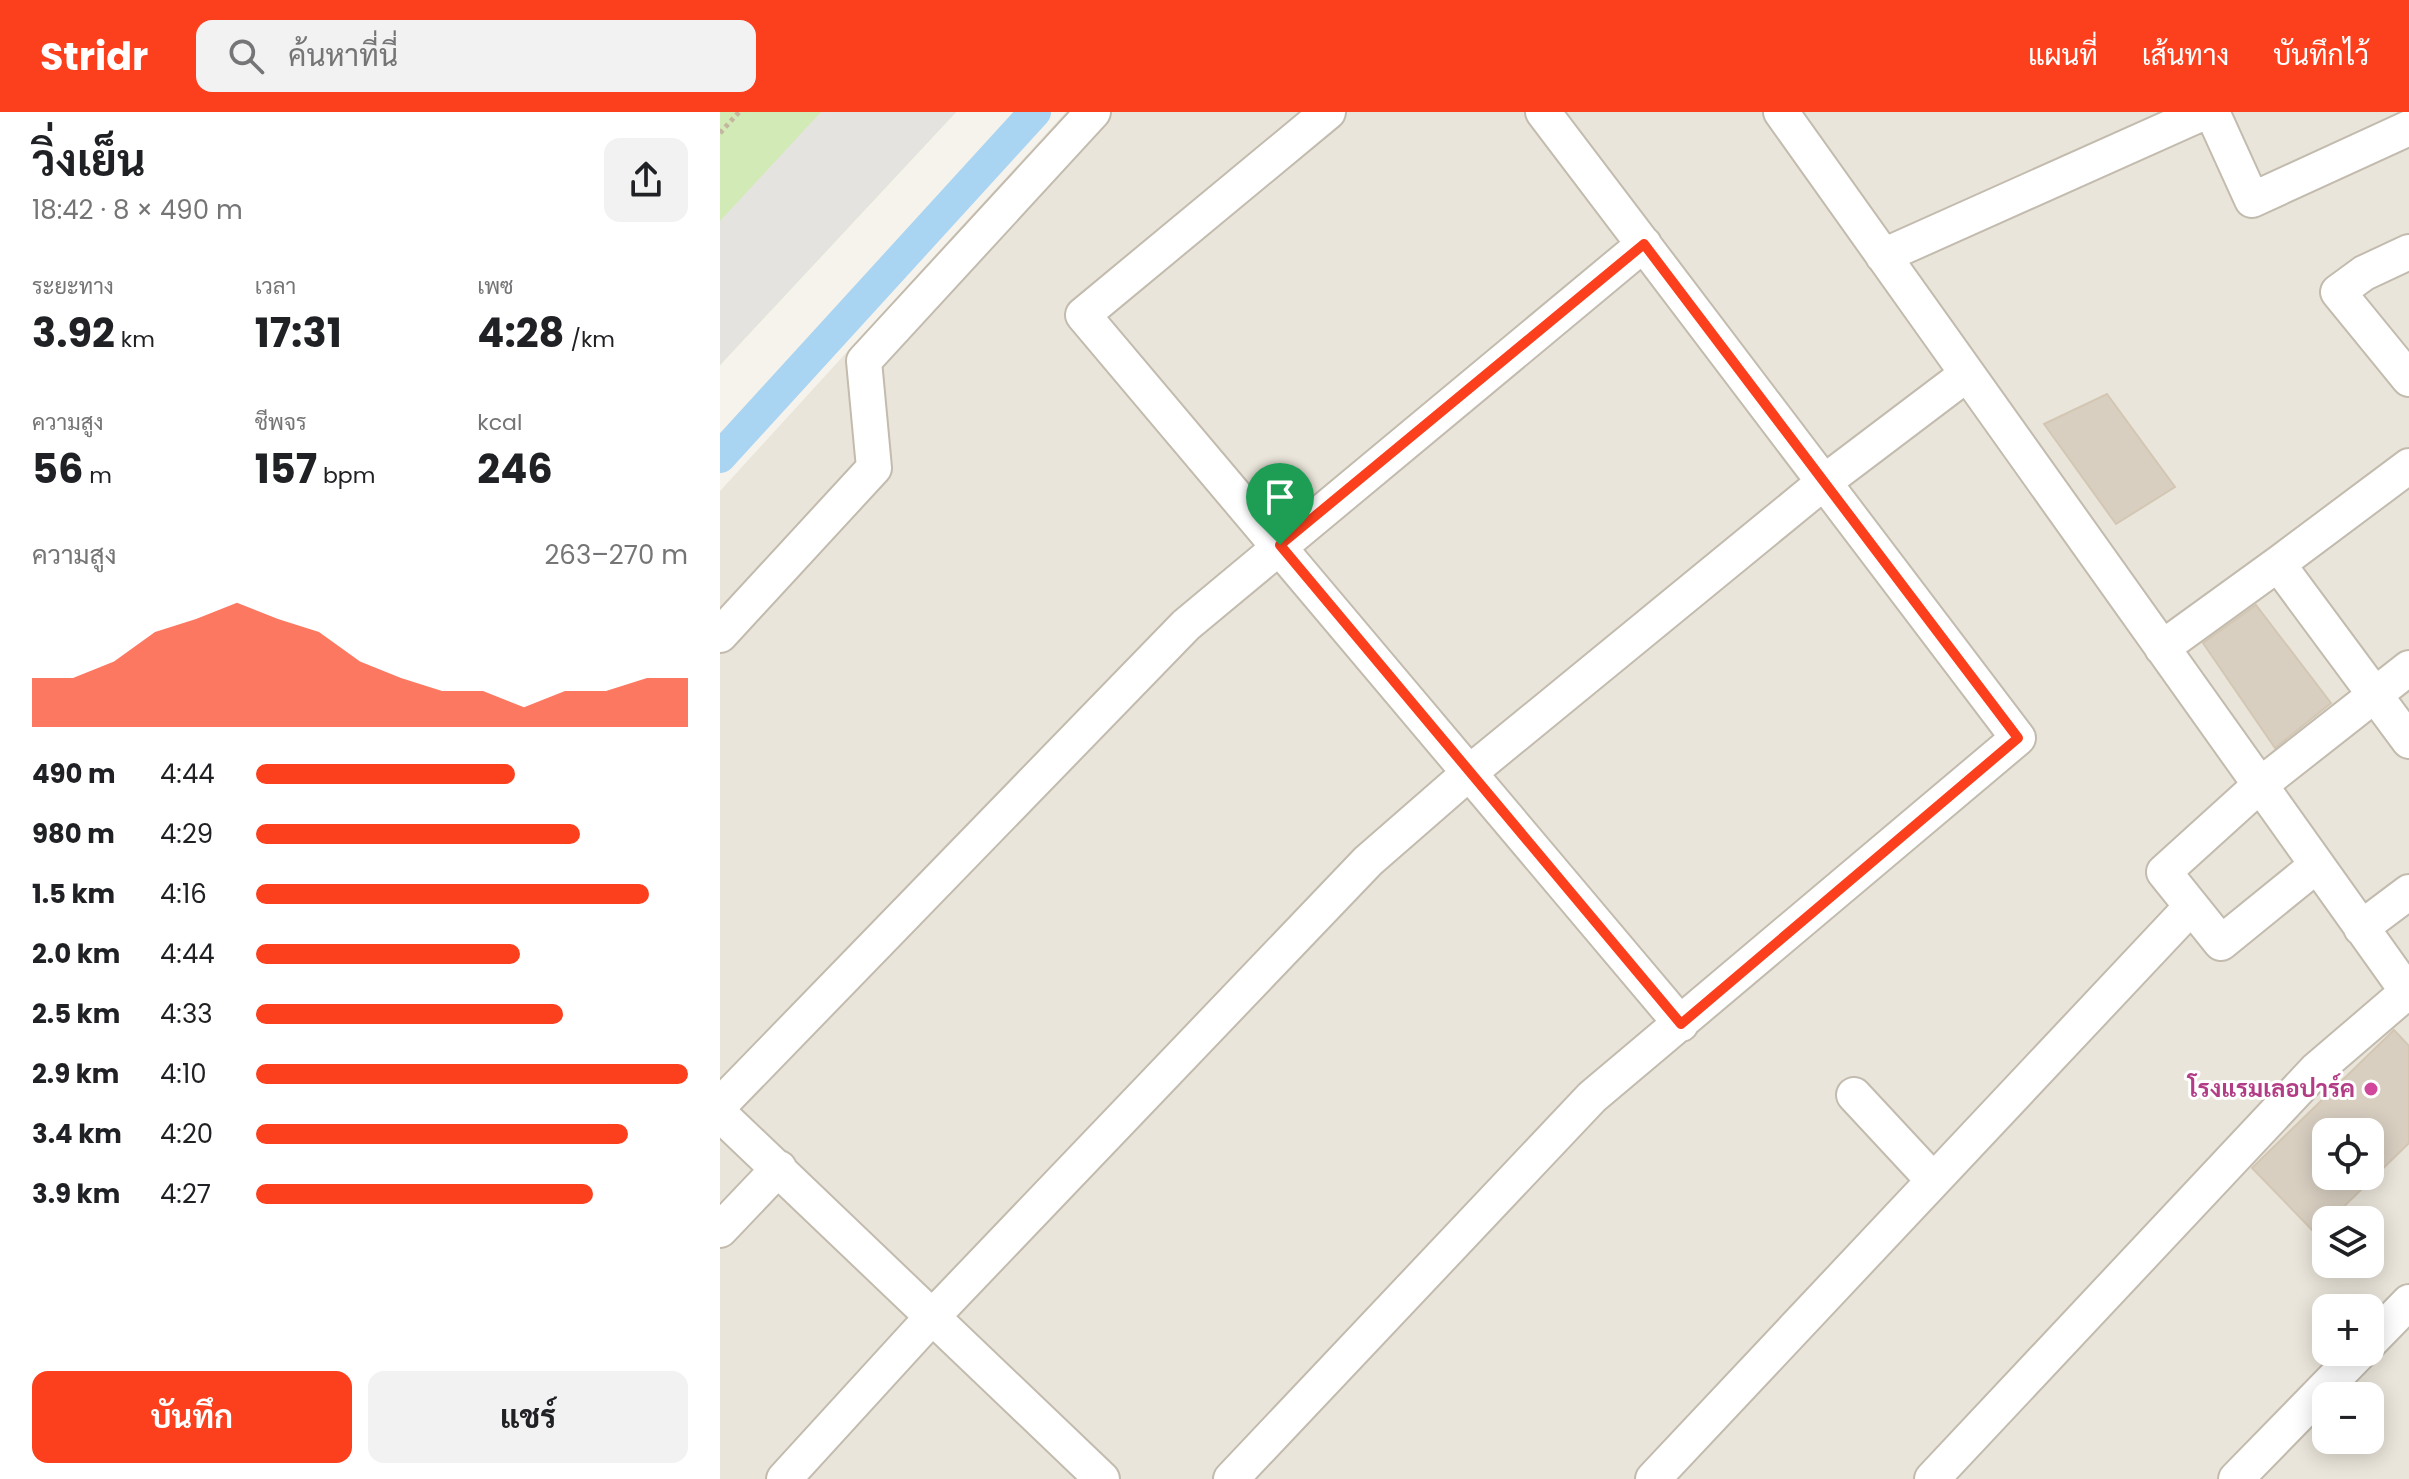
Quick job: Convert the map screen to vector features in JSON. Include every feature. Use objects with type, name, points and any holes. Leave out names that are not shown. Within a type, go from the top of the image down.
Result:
[{"type":"street","points":[[720,635],[874,468],[864,361],[1093,112]]},
{"type":"street","points":[[1328,112],[1083,315],[1681,1024]]},
{"type":"street","points":[[1231,1479],[1592,1097],[2018,738],[1543,112]]},
{"type":"street","points":[[1781,112],[2408,993],[2316,1070],[1932,1479]]},
{"type":"street","points":[[1883,256],[2205,112]]},
{"type":"street","points":[[2212,112],[2252,200],[2409,128]]},
{"type":"street","points":[[720,1105],[1186,625],[1644,244]]},
{"type":"street","points":[[2409,252],[2364,273],[2338,292],[2409,379]]},
{"type":"street","points":[[784,1479],[933,1316],[1368,861],[1469,773],[1823,483],[1967,374]]},
{"type":"street","points":[[2162,648],[2409,466]]},
{"type":"street","points":[[2278,564],[2409,741]]},
{"type":"street","points":[[2317,865],[2221,943],[2164,872],[2260,785],[2409,668]]},
{"type":"street","points":[[2361,928],[2409,892]]},
{"type":"street","points":[[1653,1479],[2191,907]]},
{"type":"street","points":[[1854,1095],[1933,1180]]},
{"type":"street","points":[[720,1114],[1102,1479]]},
{"type":"street","points":[[720,1230],[779,1168]]},
{"type":"street","points":[[2384,1328],[2409,1302]]},
{"type":"street","points":[[2236,1479],[2346,1366]]},
{"type":"path","points":[[720,133],[739,112]]},
{"type":"shaded area","points":[[821,112],[956,112],[720,365],[720,221]]},
{"type":"shaded area","points":[[1066,112],[2409,112],[2409,1479],[720,1479],[720,491]]},
{"type":"green space","points":[[720,112],[956,112],[720,365]]},
{"type":"building","points":[[2107,394],[2175,487],[2116,524],[2044,424]]},
{"type":"building","points":[[2256,605],[2331,703],[2275,748],[2203,643]]},
{"type":"building","name":"โรงแรมเลอปาร์ค","points":[[2394,1030],[2409,1046],[2409,1143],[2384,1167],[2384,1118],[2312,1118],[2312,1190],[2361,1190],[2344,1206],[2312,1206],[2312,1230],[2252,1168]]},
{"type":"waterway","points":[[720,457],[1035,112]]},
{"type":"place","name":"โรงแรมเลอปาร์ค","points":[[2371,1089]]},
{"type":"route","points":[[1644,244],[2018,738],[1681,1024],[1280,545],[1644,244]]}]
